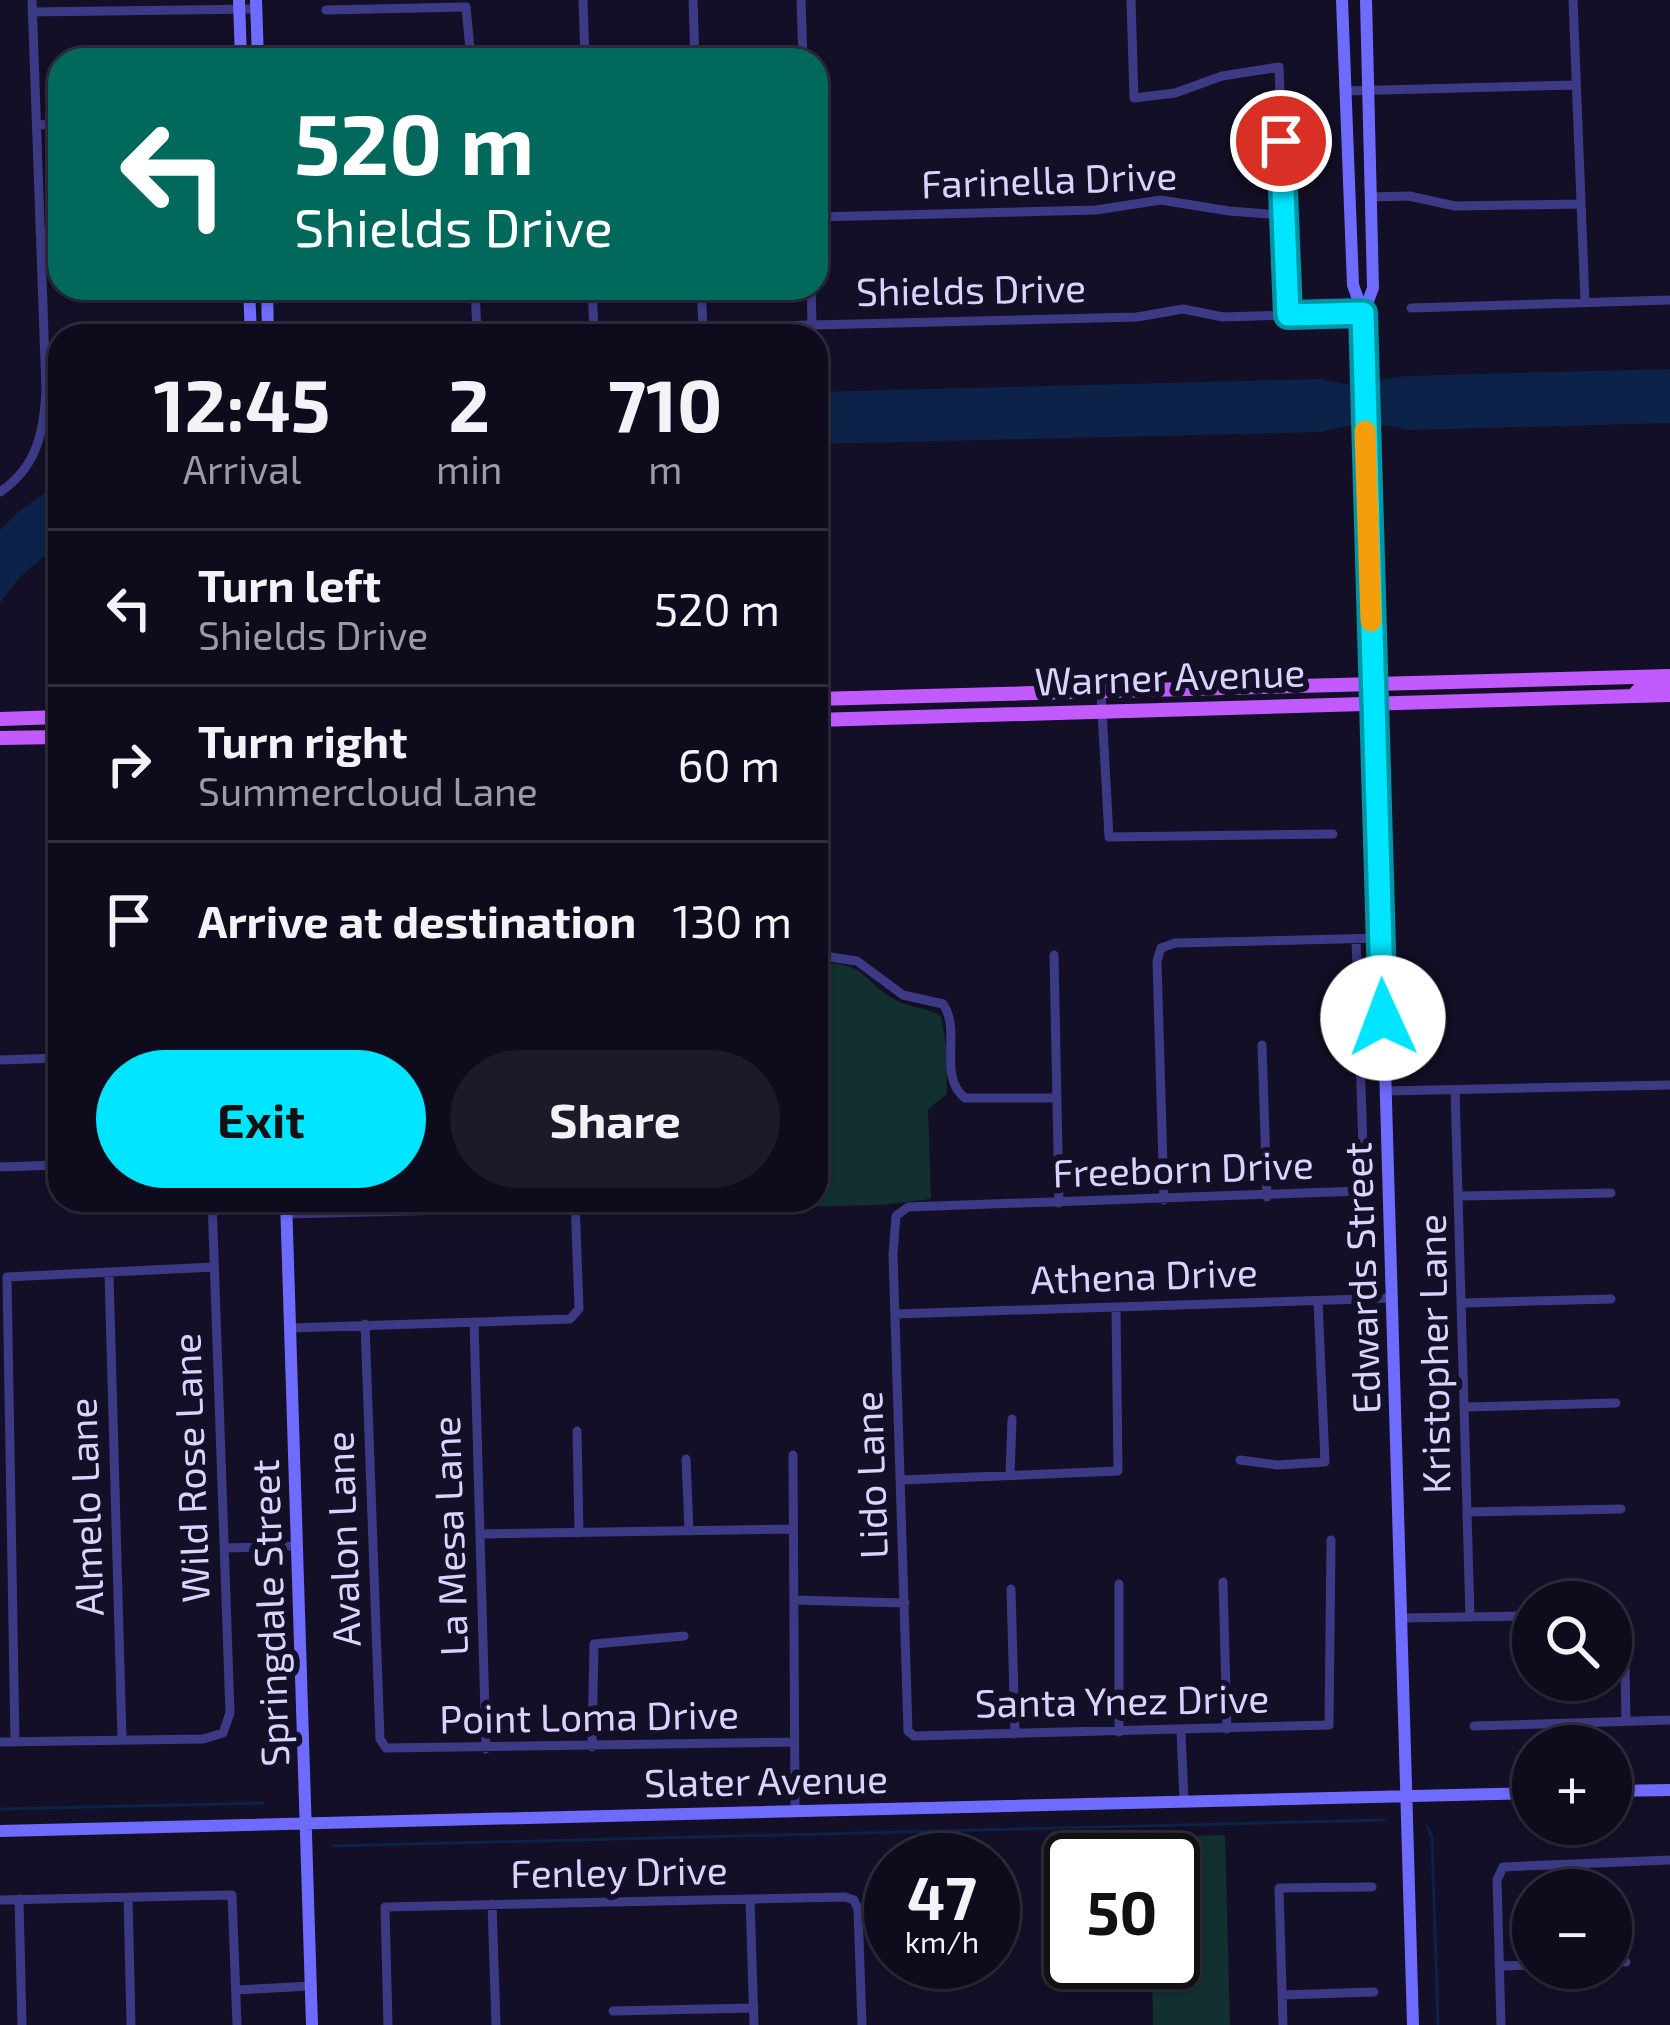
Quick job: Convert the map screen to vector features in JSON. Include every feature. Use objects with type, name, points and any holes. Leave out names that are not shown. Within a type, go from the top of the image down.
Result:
[{"type":"main road","name":"Edwards Street","points":[[1342,0],[1353,285],[1363,313],[1413,2025]]},
{"type":"main road","name":"Edwards Street","points":[[1363,313],[1373,287],[1366,0]]},
{"type":"main road","points":[[239,4],[241,48]]},
{"type":"main road","points":[[256,4],[258,48]]},
{"type":"main road","name":"Warner Avenue","points":[[828,699],[1670,676]]},
{"type":"main road","points":[[1555,698],[1580,689],[1617,688],[1633,677]]},
{"type":"main road","points":[[1633,696],[1642,686],[1670,686]]},
{"type":"main road","name":"Warner Avenue","points":[[828,720],[1670,695]]},
{"type":"main road","points":[[0,718],[48,718]]},
{"type":"main road","points":[[39,718],[39,737]]},
{"type":"main road","points":[[0,738],[48,737]]},
{"type":"main road","name":"Springdale Street","points":[[286,1212],[312,2025]]},
{"type":"main road","points":[[1632,1791],[1670,1790]]},
{"type":"main road","name":"Slater Avenue","points":[[0,1831],[1512,1793]]},
{"type":"street","points":[[583,0],[585,48]]},
{"type":"street","points":[[693,0],[694,48]]},
{"type":"street","points":[[801,0],[803,48]]},
{"type":"street","points":[[1131,0],[1133,98],[1174,93],[1222,76],[1279,67],[1288,315]]},
{"type":"street","points":[[1573,0],[1585,302]]},
{"type":"street","points":[[0,492],[29,463],[44,434],[32,6],[256,4]]},
{"type":"street","points":[[326,10],[466,7],[470,48]]},
{"type":"street","points":[[1345,91],[1576,85]]},
{"type":"street","points":[[37,124],[48,124]]},
{"type":"street","points":[[1372,197],[1409,196],[1455,206],[1580,204]]},
{"type":"street","name":"Farinella Drive","points":[[828,217],[1096,210],[1161,200],[1283,214]]},
{"type":"street","points":[[40,232],[48,232]]},
{"type":"street","points":[[811,300],[812,323]]},
{"type":"street","points":[[1411,308],[1670,300]]},
{"type":"street","name":"Shields Drive","points":[[785,324],[1137,317],[1183,309],[1223,316],[1363,313]]},
{"type":"street","points":[[1101,693],[1109,837],[1333,834]]},
{"type":"street","points":[[1164,1200],[1157,961],[1161,947],[1381,938]]},
{"type":"street","name":"Freeborn Drive","points":[[899,1211],[908,1207],[1355,1193],[1363,1185],[1356,939]]},
{"type":"street","points":[[1054,955],[1059,1203]]},
{"type":"street","points":[[828,957],[857,961],[903,995],[947,1008],[952,1077],[959,1094],[974,1100],[1058,1098]]},
{"type":"street","points":[[1262,1046],[1267,1197]]},
{"type":"street","points":[[0,1060],[48,1058]]},
{"type":"street","points":[[1385,1091],[1670,1085]]},
{"type":"street","name":"Kristopher Lane","points":[[1455,1090],[1470,1617]]},
{"type":"street","points":[[0,1167],[48,1165]]},
{"type":"street","points":[[1460,1196],[1611,1192]]},
{"type":"street","name":"Lido Lane","points":[[899,1211],[893,1226],[907,1721],[914,1736]]},
{"type":"street","name":"Wild Rose Lane","points":[[122,1739],[203,1739],[224,1733],[230,1713],[212,1212]]},
{"type":"street","points":[[290,1328],[576,1316],[575,1212]]},
{"type":"street","points":[[15,1741],[7,1277],[214,1267]]},
{"type":"street","name":"Almelo Lane","points":[[109,1273],[122,1739]]},
{"type":"street","name":"Athena Drive","points":[[896,1314],[1393,1298]]},
{"type":"street","points":[[1463,1304],[1611,1299]]},
{"type":"street","points":[[1240,1460],[1277,1465],[1325,1462],[1318,1301]]},
{"type":"street","points":[[902,1480],[1118,1471],[1116,1307]]},
{"type":"street","name":"La Mesa Lane","points":[[474,1322],[487,1749]]},
{"type":"street","name":"Avalon Lane","points":[[365,1324],[380,1739],[386,1748]]},
{"type":"street","points":[[1465,1406],[1616,1403]]},
{"type":"street","points":[[1010,1475],[1012,1418]]},
{"type":"street","points":[[577,1432],[578,1533]]},
{"type":"street","points":[[793,1455],[795,1810]]},
{"type":"street","points":[[686,1459],[689,1531]]},
{"type":"street","points":[[1468,1512],[1621,1509]]},
{"type":"street","points":[[480,1534],[793,1529]]},
{"type":"street","name":"Santa Ynez Drive","points":[[914,1736],[1180,1732],[1331,1724],[1331,1540]]},
{"type":"street","points":[[225,1548],[297,1546]]},
{"type":"street","points":[[1223,1582],[1227,1730]]},
{"type":"street","points":[[1119,1732],[1120,1585]]},
{"type":"street","points":[[1011,1589],[1015,1735]]},
{"type":"street","points":[[794,1600],[905,1603]]},
{"type":"street","points":[[1402,1618],[1512,1616]]},
{"type":"street","points":[[592,1747],[593,1644],[684,1636]]},
{"type":"street","points":[[1626,1701],[1626,1721]]},
{"type":"street","points":[[1474,1726],[1670,1720]]},
{"type":"street","points":[[1180,1732],[1184,1801]]},
{"type":"street","points":[[0,1742],[122,1739]]},
{"type":"street","name":"Point Loma Drive","points":[[386,1748],[794,1742]]},
{"type":"street","points":[[1501,2025],[1498,1872],[1510,1864],[1670,1860]]},
{"type":"street","points":[[1283,2025],[1279,1888],[1372,1887]]},
{"type":"street","points":[[0,1900],[232,1895],[237,2025]]},
{"type":"street","points":[[128,1897],[131,2025]]},
{"type":"street","name":"Fenley Drive","points":[[388,2025],[385,1907],[845,1897],[854,1900],[858,1909],[862,2025]]},
{"type":"street","points":[[19,1899],[22,2025]]},
{"type":"street","points":[[750,1899],[754,2025]]},
{"type":"street","points":[[493,1904],[496,2025]]},
{"type":"street","points":[[1499,1966],[1512,1966]]},
{"type":"street","points":[[236,1990],[311,1986]]},
{"type":"street","points":[[1282,1995],[1374,1992]]},
{"type":"street","points":[[614,2011],[754,2008]]},
{"type":"green space","points":[[828,963],[854,968],[894,999],[941,1016],[947,1094],[928,1109],[931,1199],[828,1206]]},
{"type":"green space","points":[[1225,1835],[1230,2025],[1153,2025],[1152,1989],[1200,1989],[1200,1836]]},
{"type":"water","points":[[1670,369],[1670,423],[1408,430],[1365,425],[1322,432],[828,444],[828,392],[1321,379],[1345,384],[1406,376]]},
{"type":"water","points":[[48,491],[48,553],[19,578],[0,603],[0,530]]},
{"type":"waterway","points":[[0,1809],[263,1803]]},
{"type":"waterway","points":[[333,1846],[1384,1820]]},
{"type":"waterway","points":[[1427,1826],[1432,1837],[1438,2025]]},
{"type":"slow traffic","points":[[1365,431],[1371,621]]},
{"type":"route","points":[[1281,141],[1288,315],[1363,313],[1383,1018]]}]
